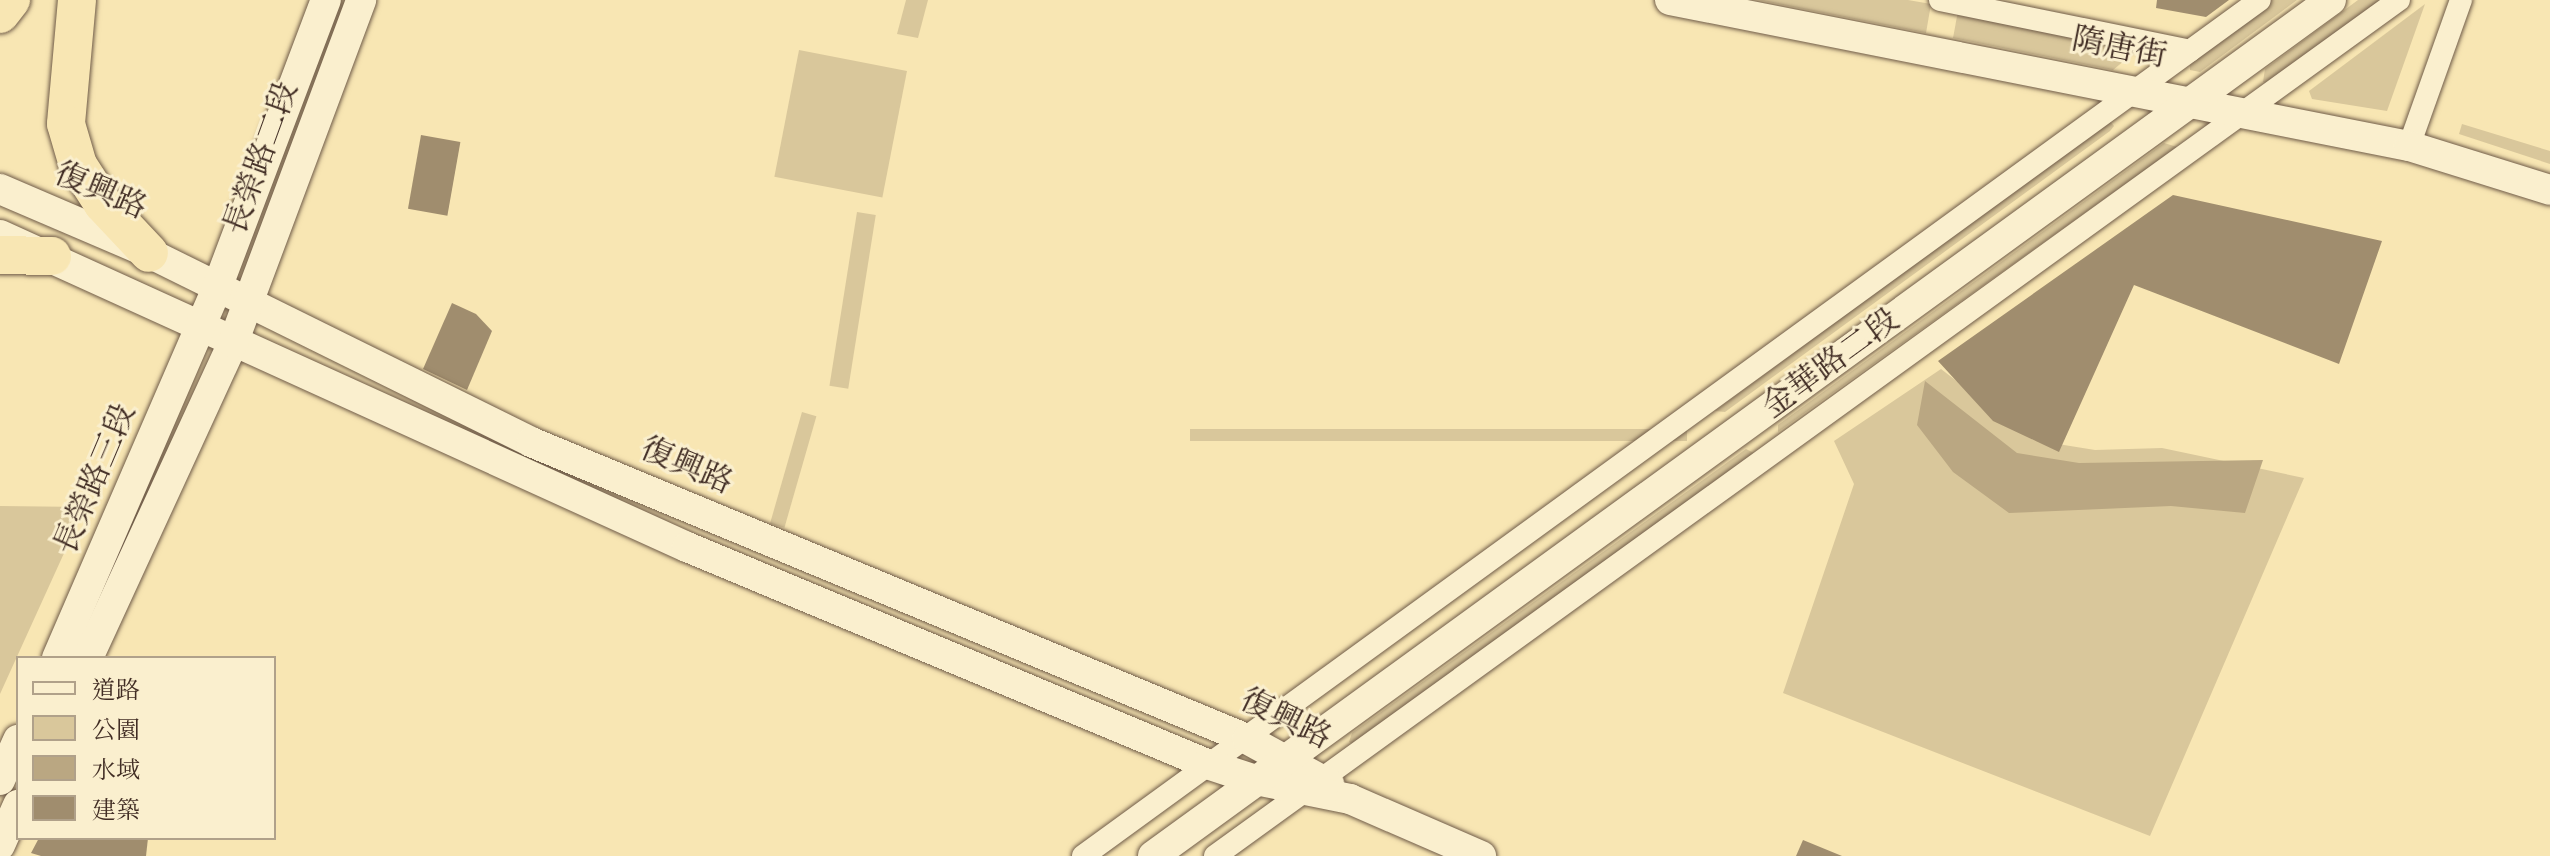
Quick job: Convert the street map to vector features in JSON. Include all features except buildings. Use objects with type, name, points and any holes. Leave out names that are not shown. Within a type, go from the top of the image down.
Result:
[{"type":"highway","points":[[0,14],[11,0]]},
{"type":"highway","points":[[77,0],[66,124],[78,165],[103,204],[149,253]]},
{"type":"highway","points":[[0,255],[52,256]]},
{"type":"street","name":"長榮路二段","points":[[200,328],[326,0]]},
{"type":"street","name":"長榮路二段","points":[[233,343],[361,0]]},
{"type":"street","name":"隋唐街","points":[[1670,0],[2243,110],[2409,146],[2550,190]]},
{"type":"street","name":"隋唐街","points":[[1940,0],[2190,51]]},
{"type":"street","name":"金華路二段","points":[[1083,856],[1207,764],[1247,739],[1400,622],[2260,0]]},
{"type":"street","name":"金華路二段","points":[[1153,856],[1282,758],[2331,0]]},
{"type":"street","name":"金華路二段","points":[[1215,856],[2399,0]]},
{"type":"street","points":[[2409,146],[2461,0]]},
{"type":"street","name":"復興路","points":[[0,189],[149,253],[531,442],[1247,739],[1282,758],[1315,784],[1481,856]]},
{"type":"street","name":"復興路","points":[[0,235],[52,256],[200,328],[673,541],[1207,764],[1256,780],[1315,784]]},
{"type":"street","name":"長榮路三段","points":[[58,656],[200,328]]},
{"type":"street","name":"長榮路三段","points":[[89,656],[233,343]]},
{"type":"street","points":[[0,780],[16,744]]},
{"type":"street","points":[[0,845],[16,809]]},
{"type":"green space","points":[[906,0],[928,0],[918,38],[897,34]]},
{"type":"green space","points":[[1758,0],[1908,0],[1931,4],[1926,33]]},
{"type":"green space","points":[[2268,0],[2297,0],[2200,72],[2190,70],[2190,60]]},
{"type":"green space","points":[[2358,0],[2389,0],[2268,84],[2263,82],[2265,69]]},
{"type":"green space","points":[[2425,4],[2387,111],[2312,99],[2309,91]]},
{"type":"green space","points":[[1958,11],[2143,45],[2113,70],[1953,38]]},
{"type":"green space","points":[[799,50],[907,71],[882,198],[774,177]]},
{"type":"green space","points":[[2109,120],[2114,126],[2110,131],[1725,412],[1715,411]]},
{"type":"green space","points":[[2462,124],[2550,151],[2550,164],[2459,134]]},
{"type":"green space","points":[[2164,143],[2177,147],[1778,432],[1778,425]]},
{"type":"green space","points":[[857,212],[876,215],[848,389],[829,386]]},
{"type":"green space","points":[[1941,369],[2033,440],[2095,450],[2162,448],[2304,478],[2150,836],[1783,693],[1854,484],[1834,441]]},
{"type":"green space","points":[[802,412],[816,416],[784,528],[770,524]]},
{"type":"green space","points":[[1190,429],[1687,429],[1687,441],[1190,441]]},
{"type":"green space","points":[[1746,449],[1756,454],[1355,746],[1349,742],[1352,733]]},
{"type":"green space","points":[[0,506],[85,507],[16,656],[0,694]]},
{"type":"water","points":[[1925,381],[2017,453],[2079,463],[2263,460],[2245,513],[2171,506],[2009,513],[1953,472],[1917,425]]}]
